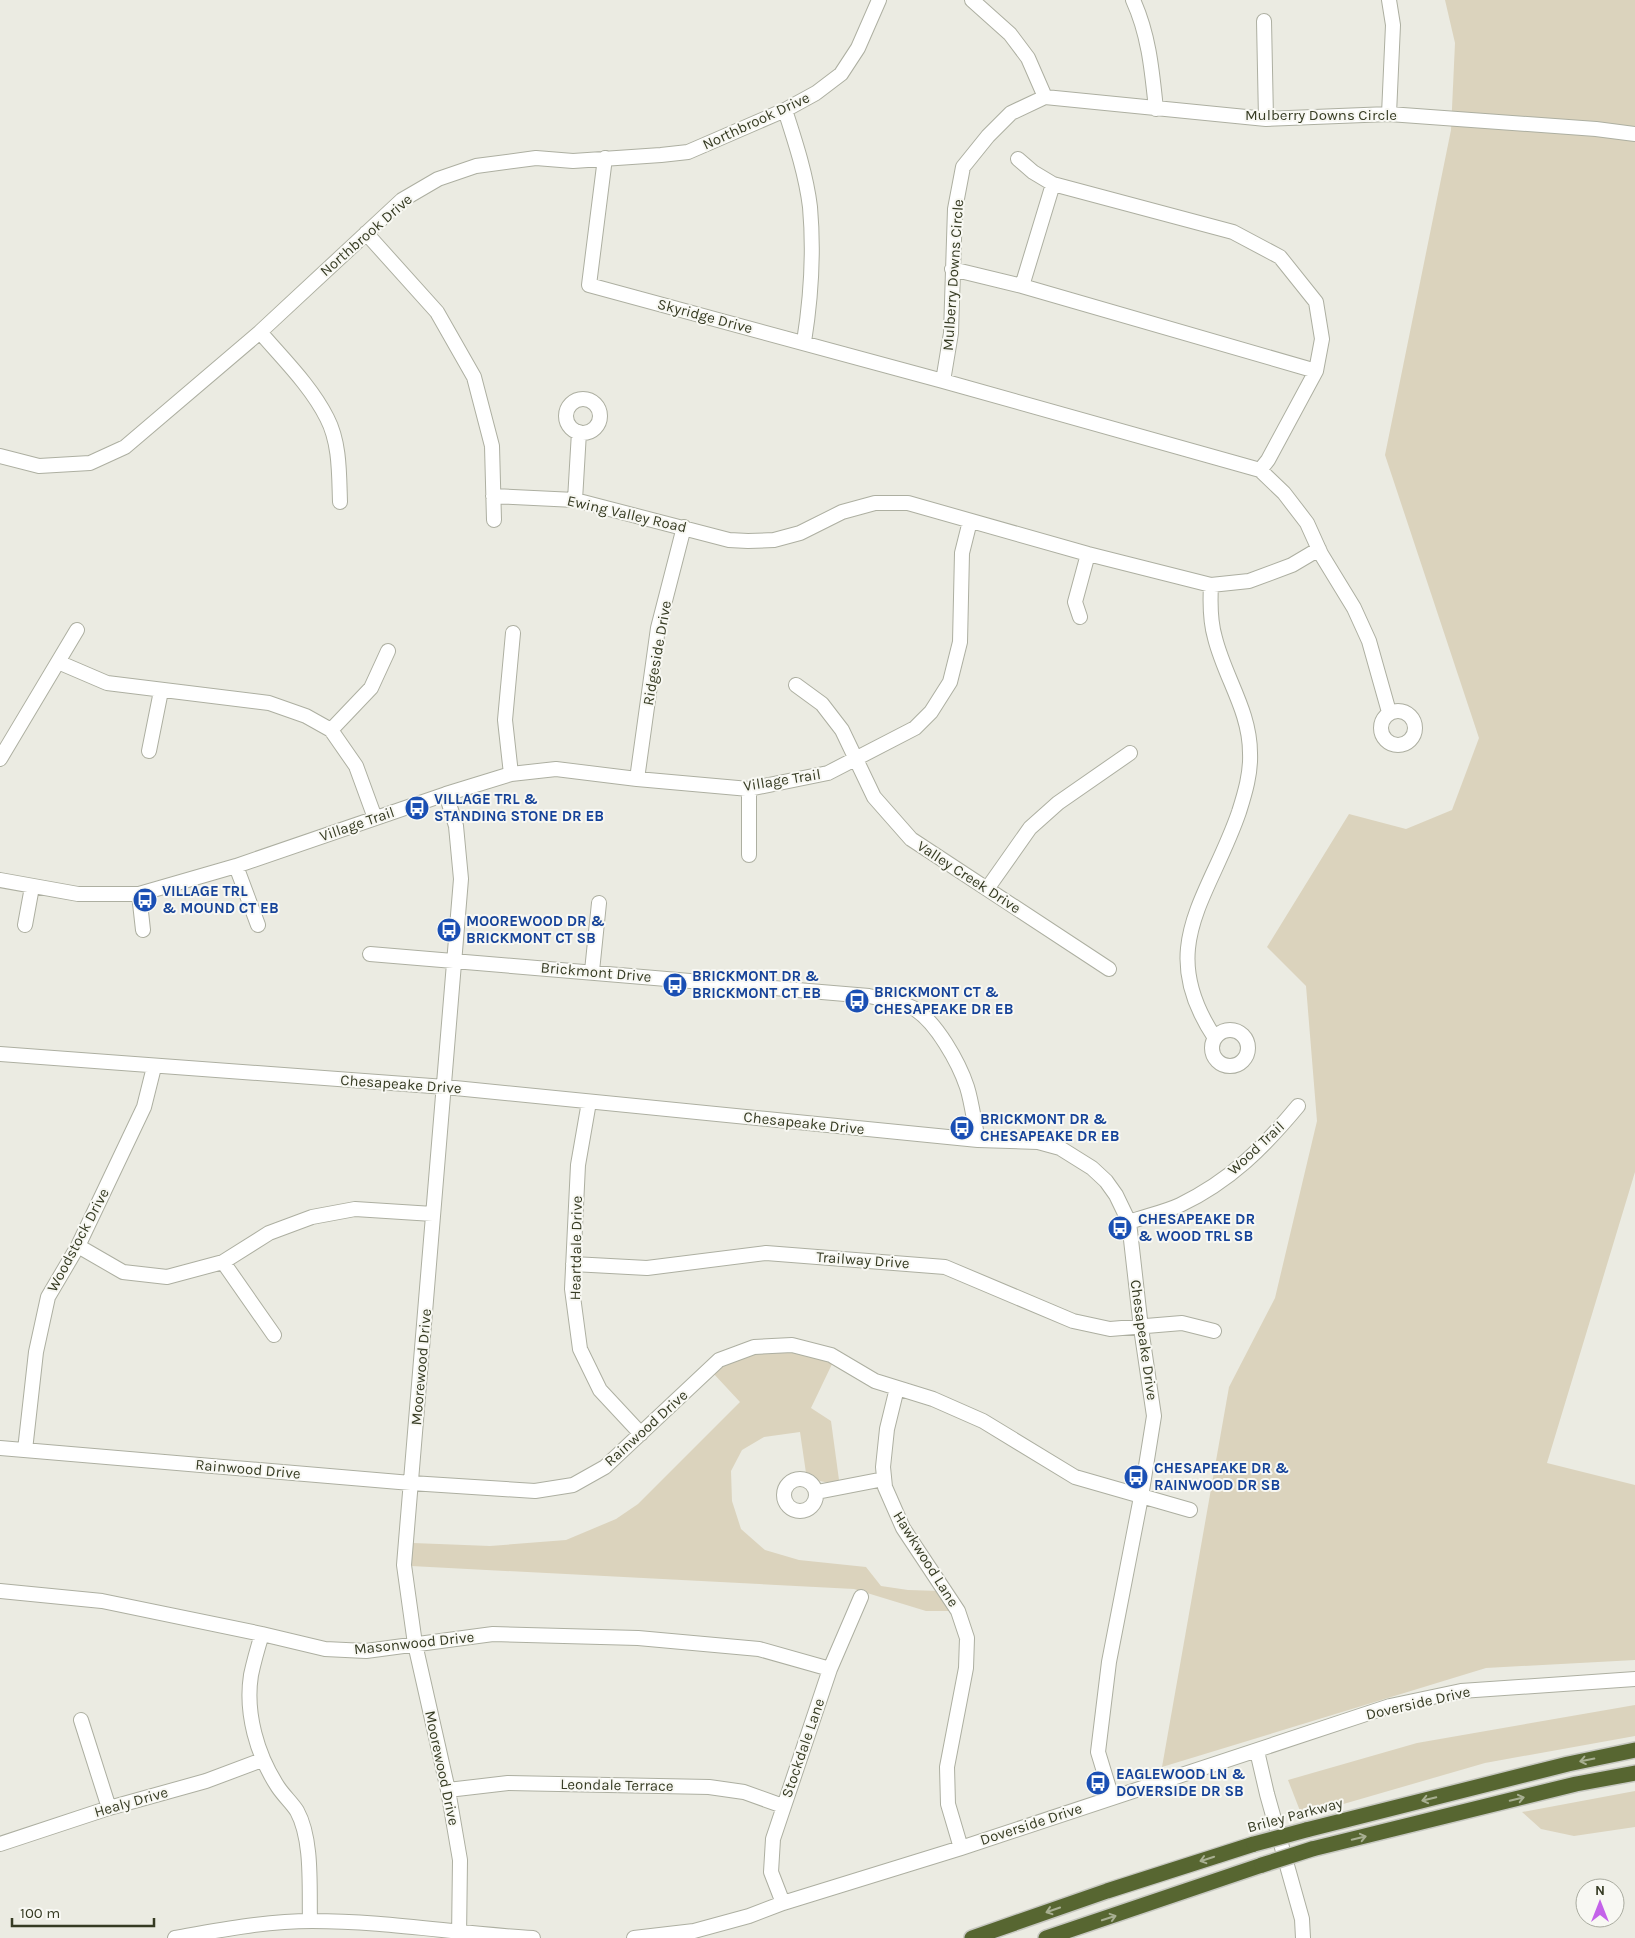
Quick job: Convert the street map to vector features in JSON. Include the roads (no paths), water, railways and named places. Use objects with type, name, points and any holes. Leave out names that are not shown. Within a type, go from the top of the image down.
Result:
[{"type":"highway","name":"Briley Parkway","points":[[972,1938],[1107,1891],[1254,1844],[1568,1764],[1635,1750]]},
{"type":"highway","points":[[1046,1938],[1262,1864],[1312,1849],[1576,1784],[1635,1773]]},
{"type":"highway","points":[[1576,1784],[1635,1780]]},
{"type":"street","name":"Northbrook Drive","points":[[0,456],[39,466],[90,463],[125,447],[260,332],[402,200],[438,179],[476,166],[536,158],[572,161],[688,152],[785,110],[816,93],[841,74],[858,48],[879,0]]},
{"type":"street","points":[[972,0],[1010,34],[1028,58],[1045,97]]},
{"type":"street","points":[[1133,0],[1139,13],[1150,52],[1156,109]]},
{"type":"street","points":[[1389,0],[1393,25],[1389,114]]},
{"type":"street","points":[[1264,21],[1266,118]]},
{"type":"street","name":"Mulberry Downs Circle","points":[[943,380],[951,333],[955,209],[963,167],[988,136],[1011,113],[1045,97],[1266,118],[1389,114],[1596,129],[1635,134]]},
{"type":"street","points":[[785,110],[797,148],[810,206],[812,252],[810,305],[804,342]]},
{"type":"street","name":"Skyridge Drive","points":[[605,158],[590,285],[943,380]]},
{"type":"street","points":[[1018,159],[1032,172],[1053,184],[1233,232],[1280,257],[1316,302],[1322,339],[1316,371],[1268,460],[1260,470]]},
{"type":"street","points":[[1022,286],[1053,184]]},
{"type":"street","points":[[366,233],[437,312],[474,378],[492,446],[494,520]]},
{"type":"street","points":[[952,269],[1022,286],[1316,371]]},
{"type":"street","points":[[260,332],[303,383],[327,418],[334,439],[338,461],[340,502]]},
{"type":"street","points":[[943,380],[1260,470],[1284,493],[1307,523],[1319,548],[1354,608],[1369,641],[1389,712]]},
{"type":"street","points":[[575,500],[579,432]]},
{"type":"street","name":"Ewing Valley Road","points":[[493,496],[575,500],[729,540],[748,541],[774,540],[800,533],[842,512],[876,503],[908,503],[1088,554],[1211,585]]},
{"type":"street","name":"Village Trail","points":[[0,880],[78,894],[139,894],[236,866],[446,794],[511,774],[556,769],[637,779],[749,789],[828,773],[915,728],[931,712],[950,682],[960,642],[962,553],[970,521]]},
{"type":"street","name":"Ridgeside Drive","points":[[637,779],[658,628],[684,528]]},
{"type":"street","points":[[1215,1038],[1201,1015],[1188,980],[1189,933],[1242,804],[1247,788],[1250,754],[1247,723],[1214,637],[1210,609],[1211,585],[1249,581],[1292,565],[1319,548]]},
{"type":"street","points":[[1080,617],[1076,602],[1088,554]]},
{"type":"street","points":[[0,759],[77,630]]},
{"type":"street","points":[[511,774],[506,720],[513,633]]},
{"type":"street","points":[[331,730],[371,688],[388,651]]},
{"type":"street","points":[[58,662],[107,683],[269,703],[306,716],[331,730],[356,766],[375,818]]},
{"type":"street","name":"Valley Creek Drive","points":[[796,685],[822,704],[842,730],[874,797],[911,839],[1109,969]]},
{"type":"street","points":[[149,751],[162,691]]},
{"type":"street","points":[[987,889],[1030,828],[1058,803],[1130,753]]},
{"type":"street","points":[[749,789],[749,855]]},
{"type":"street","name":"Moorewood Drive","points":[[446,794],[456,826],[461,879],[404,1565],[415,1644],[448,1790],[460,1860],[459,1934]]},
{"type":"street","points":[[236,866],[258,925]]},
{"type":"street","points":[[25,925],[32,887]]},
{"type":"street","points":[[139,894],[143,930]]},
{"type":"street","points":[[592,971],[599,903]]},
{"type":"street","name":"Brickmont Drive","points":[[370,954],[592,971],[869,996],[896,1002],[914,1009],[933,1025],[951,1053],[967,1087],[978,1140]]},
{"type":"street","name":"Chesapeake Drive","points":[[0,1054],[445,1087],[978,1140],[1038,1142],[1060,1148],[1092,1168],[1106,1181],[1116,1195],[1129,1222],[1141,1328],[1154,1416],[1141,1497],[1109,1662],[1098,1752],[1112,1798]]},
{"type":"street","name":"Woodstock Drive","points":[[25,1450],[36,1352],[48,1297],[78,1246],[144,1107],[154,1066]]},
{"type":"street","name":"Heartdale Drive","points":[[589,1102],[578,1165],[572,1289],[580,1349],[600,1390],[641,1434]]},
{"type":"street","name":"Wood Trail","points":[[1129,1222],[1180,1205],[1236,1171],[1276,1133],[1298,1106]]},
{"type":"street","points":[[78,1246],[123,1272],[167,1277],[223,1262],[269,1233],[312,1217],[355,1209],[433,1214]]},
{"type":"street","name":"Trailway Drive","points":[[573,1264],[648,1268],[766,1253],[945,1267],[1073,1321],[1110,1329],[1141,1328],[1182,1323],[1214,1331]]},
{"type":"street","points":[[223,1262],[274,1335]]},
{"type":"street","name":"Rainwood Drive","points":[[0,1448],[411,1483],[535,1491],[572,1485],[605,1467],[720,1360],[754,1347],[792,1345],[831,1355],[875,1381],[933,1400],[983,1420],[1075,1477],[1190,1510]]},
{"type":"street","name":"Hawkwood Lane","points":[[897,1388],[887,1429],[883,1467],[885,1487],[903,1528],[958,1611],[967,1638],[966,1668],[947,1767],[948,1804],[960,1848]]},
{"type":"street","points":[[817,1492],[884,1479]]},
{"type":"street","name":"Masonwood Drive","points":[[0,1592],[102,1601],[262,1634],[324,1649],[366,1651],[493,1634],[638,1638],[759,1649],[830,1669]]},
{"type":"street","name":"Stockdale Lane","points":[[783,1903],[770,1872],[773,1839],[830,1669],[861,1596]]},
{"type":"street","points":[[262,1634],[251,1675],[250,1712],[262,1760],[279,1788],[297,1812],[305,1835],[309,1867],[310,1921]]},
{"type":"street","name":"Doverside Drive","points":[[634,1938],[694,1931],[749,1916],[783,1903],[960,1848],[1390,1706],[1461,1691],[1635,1679]]},
{"type":"street","points":[[81,1720],[109,1808]]},
{"type":"street","points":[[1257,1751],[1266,1794],[1302,1919],[1303,1938]]},
{"type":"street","name":"Healy Drive","points":[[0,1844],[109,1808],[206,1781],[262,1760]]},
{"type":"street","name":"Leondale Terrace","points":[[448,1790],[508,1783],[709,1787],[744,1792],[783,1806]]},
{"type":"street","points":[[175,1938],[240,1926],[310,1921],[379,1924],[459,1934],[533,1938]]},
{"type":"place","name":"VILLAGE TRL & STANDING STONE DR EB","points":[[417,808]]},
{"type":"place","name":"VILLAGE TRL & MOUND CT EB","points":[[145,900]]},
{"type":"place","name":"MOOREWOOD DR & BRICKMONT CT SB","points":[[449,930]]},
{"type":"place","name":"BRICKMONT DR & BRICKMONT CT EB","points":[[675,985]]},
{"type":"place","name":"BRICKMONT CT & CHESAPEAKE DR EB","points":[[857,1001]]},
{"type":"place","name":"BRICKMONT DR & CHESAPEAKE DR EB","points":[[962,1128]]},
{"type":"place","name":"CHESAPEAKE DR & WOOD TRL SB","points":[[1120,1228]]},
{"type":"place","name":"CHESAPEAKE DR & RAINWOOD DR SB","points":[[1136,1477]]},
{"type":"place","name":"EAGLEWOOD LN & DOVERSIDE DR SB","points":[[1098,1783]]}]
